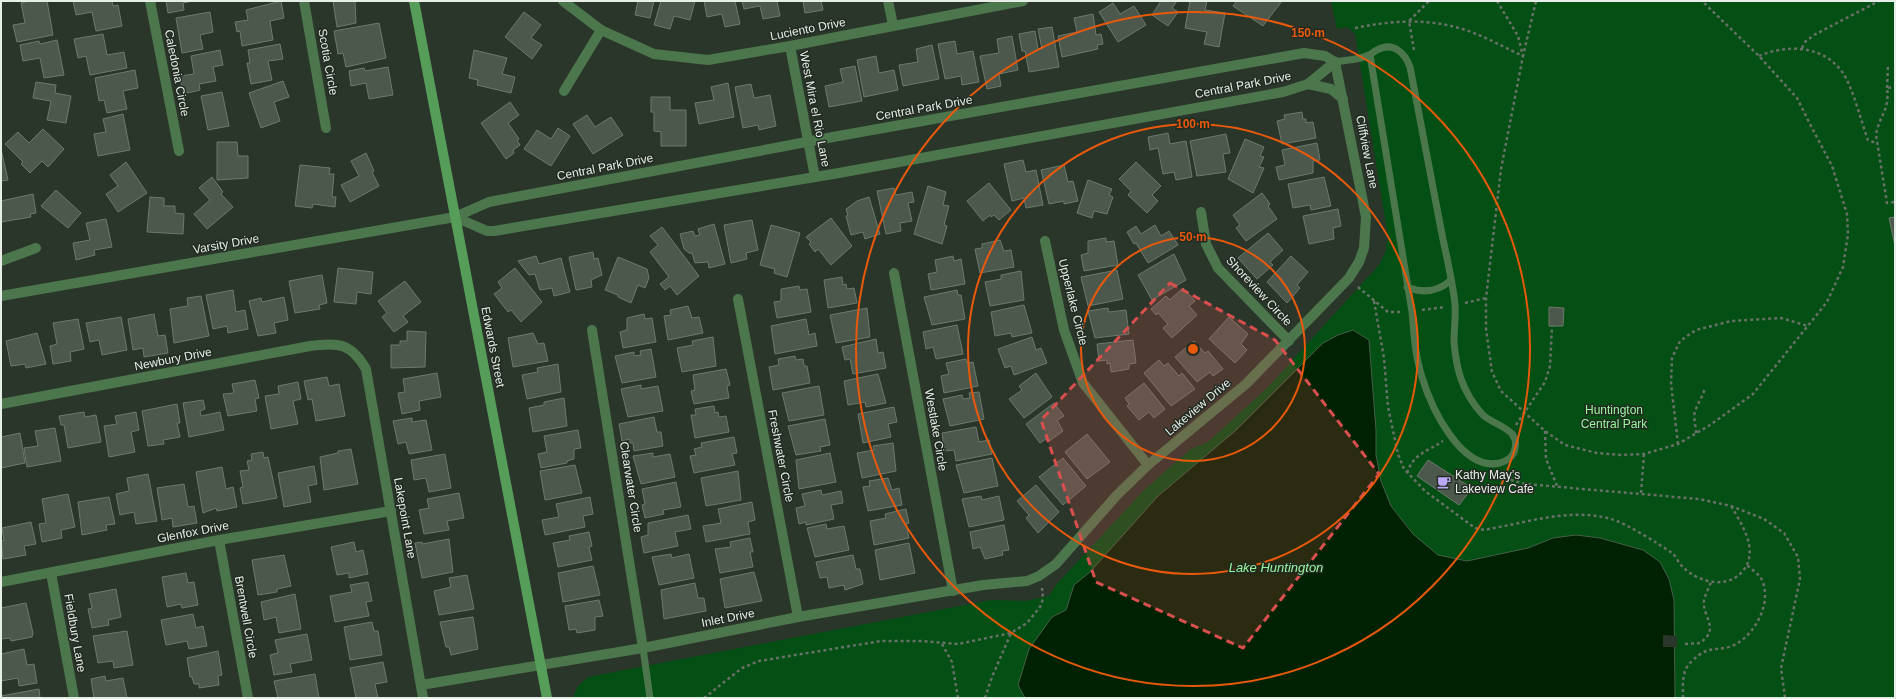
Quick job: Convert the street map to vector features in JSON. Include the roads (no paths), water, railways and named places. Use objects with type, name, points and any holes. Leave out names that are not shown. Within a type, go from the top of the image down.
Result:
[{"type":"main road","name":"Edwards Street","points":[[414,1],[547,698]]},
{"type":"street","name":"Caledonia Circle","points":[[150,1],[178,151]]},
{"type":"street","name":"Scotia Circle","points":[[304,1],[326,128]]},
{"type":"street","name":"Luciento Drive","points":[[563,1],[601,30],[654,54],[708,60],[790,46],[892,25],[1023,1]]},
{"type":"street","points":[[888,1],[892,25]]},
{"type":"street","points":[[564,91],[601,30]]},
{"type":"street","name":"West Mira el Rio Lane","points":[[790,46],[815,177]]},
{"type":"street","name":"Central Park Drive","points":[[1304,53],[1325,56],[1335,62],[1308,84],[1275,93],[815,177],[494,231],[488,231],[455,217],[489,202],[809,142],[1304,53]]},
{"type":"street","name":"Cliffview Lane","points":[[1335,62],[1366,217],[1364,248]]},
{"type":"street","points":[[1308,84],[1332,89],[1343,99]]},
{"type":"street","name":"Shoreview Circle","points":[[1201,212],[1206,244],[1218,268],[1289,341]]},
{"type":"street","name":"Varsity Drive","points":[[1,296],[455,217]]},
{"type":"street","name":"Upperlake Circle","points":[[1044,241],[1064,330],[1084,383],[1148,465]]},
{"type":"street","points":[[1,261],[36,248]]},
{"type":"street","name":"Lakeview Drive","points":[[1039,576],[1056,564],[1118,495],[1148,465],[1246,384],[1289,341],[1349,278],[1359,262],[1364,248]]},
{"type":"street","name":"Westlake Circle","points":[[894,274],[953,591]]},
{"type":"street","name":"Freshwater Circle","points":[[738,300],[798,617]]},
{"type":"street","name":"Clearwater Circle","points":[[592,330],[643,648]]},
{"type":"street","name":"Newbury Drive","points":[[1,404],[310,346],[331,343],[349,349]]},
{"type":"street","name":"Lakepoint Lane","points":[[349,349],[358,355],[366,369],[423,698]]},
{"type":"street","name":"Glenfox Drive","points":[[1,582],[219,540],[391,511]]},
{"type":"street","name":"Brentwell Circle","points":[[219,540],[248,698]]},
{"type":"street","name":"Fieldbury Lane","points":[[51,573],[74,698]]},
{"type":"street","name":"Inlet Drive","points":[[421,685],[643,648],[798,617],[983,585],[1027,581],[1039,576]]},
{"type":"lane","points":[[1335,62],[1370,55],[1378,49],[1396,49],[1400,50],[1406,56],[1410,67],[1451,280],[1455,305],[1455,355],[1461,379],[1467,392],[1482,414],[1492,422],[1504,426],[1512,432],[1515,438],[1515,446],[1512,456],[1504,462],[1487,464],[1463,450],[1451,436],[1430,400],[1422,376],[1416,348],[1370,55]]},
{"type":"lane","points":[[1407,287],[1426,292],[1437,290],[1451,280]]},
{"type":"lane","points":[[643,648],[650,698]]},
{"type":"water","name":"Lake Huntington","points":[[1353,330],[1369,340],[1376,430],[1376,455],[1381,481],[1391,506],[1413,534],[1438,555],[1467,561],[1528,548],[1553,538],[1576,535],[1600,538],[1643,550],[1660,562],[1669,579],[1674,600],[1675,698],[1025,698],[1018,685],[1029,649],[1052,617],[1066,610],[1074,585],[1090,572],[1158,496],[1235,431],[1323,343],[1338,335]]},
{"type":"place","name":"Kathy May’s Lakeview Cafe","points":[[1444,482]]},
{"type":"park label","name":"Huntington Central Park","points":[[1614,417]]}]
